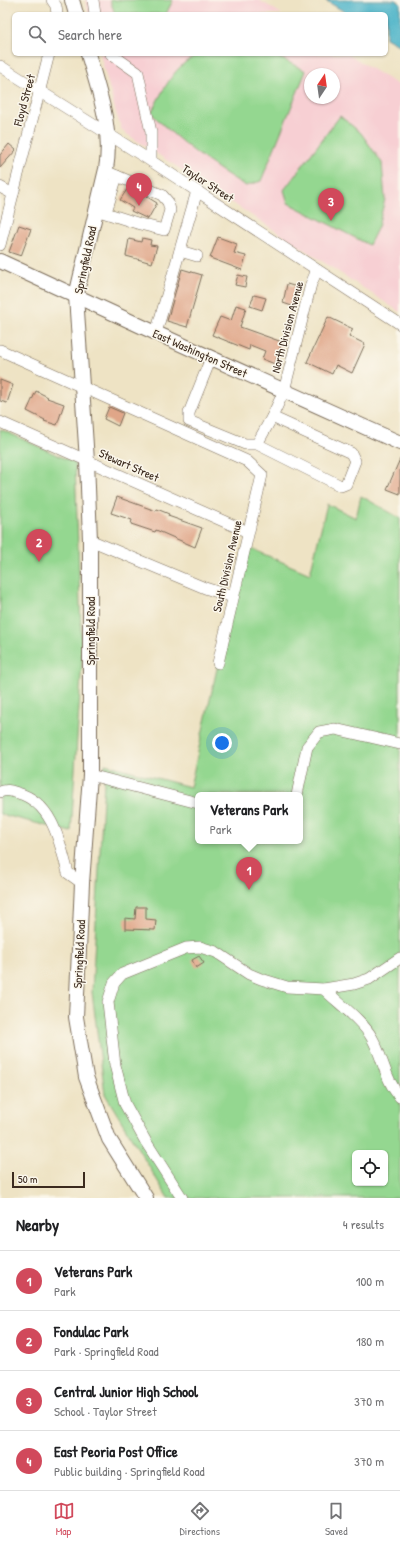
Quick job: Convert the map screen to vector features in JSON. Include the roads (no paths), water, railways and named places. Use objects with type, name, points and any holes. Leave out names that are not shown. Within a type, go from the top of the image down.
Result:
[{"type":"main road","points":[[72,0],[75,12]]},
{"type":"main road","name":"Springfield Road","points":[[89,56],[101,99],[108,133],[108,151],[111,174],[76,296],[87,460],[90,540],[90,775],[82,883],[76,1017],[86,1077],[109,1139],[146,1198]]},
{"type":"main road","name":"East Washington Street","points":[[0,261],[400,443]]},
{"type":"street","points":[[52,0],[56,6],[57,12]]},
{"type":"street","points":[[93,0],[95,12]]},
{"type":"street","name":"Floyd Street","points":[[0,245],[48,56]]},
{"type":"street","points":[[114,56],[138,73],[151,132],[151,161]]},
{"type":"street","name":"Taylor Street","points":[[0,66],[108,133],[400,324]]},
{"type":"street","points":[[101,211],[164,230],[170,210],[168,202],[162,195],[111,174]]},
{"type":"street","points":[[0,187],[13,194]]},
{"type":"street","points":[[156,333],[197,191]]},
{"type":"street","points":[[180,251],[197,256]]},
{"type":"street","name":"North Division Avenue","points":[[257,444],[284,391],[311,284],[317,270]]},
{"type":"street","points":[[0,350],[82,386]]},
{"type":"street","points":[[211,358],[189,413],[188,421],[245,444],[257,444],[341,486],[346,484],[355,461],[351,453],[272,417]]},
{"type":"street","name":"South Division Avenue","points":[[82,386],[247,461],[262,475],[218,663]]},
{"type":"street","name":"Stewart Street","points":[[0,422],[248,532]]},
{"type":"street","points":[[90,540],[205,588],[233,597]]},
{"type":"street","points":[[298,792],[307,746],[319,732],[336,729],[400,744]]},
{"type":"street","points":[[90,775],[195,802]]},
{"type":"street","points":[[0,792],[6,790],[25,795],[37,802],[51,819],[60,842],[68,874],[82,883]]},
{"type":"street","points":[[182,1198],[146,1142],[125,1104],[115,1065],[108,1002],[114,983],[122,974],[186,948],[200,947],[216,952],[250,974],[261,979],[287,987],[324,989],[354,984],[369,979],[400,958]]},
{"type":"street","points":[[324,989],[366,1029],[372,1038],[392,1087],[400,1097]]},
{"type":"water","points":[[325,0],[395,0],[400,3],[400,46],[388,39],[388,12],[345,12]]},
{"type":"place","name":"East Peoria Post Office","points":[[139,206]]},
{"type":"place","name":"Central Junior High School","points":[[331,221]]},
{"type":"place","name":"Fondulac Park","points":[[39,562]]},
{"type":"place","name":"Veterans Park","points":[[249,890]]}]
